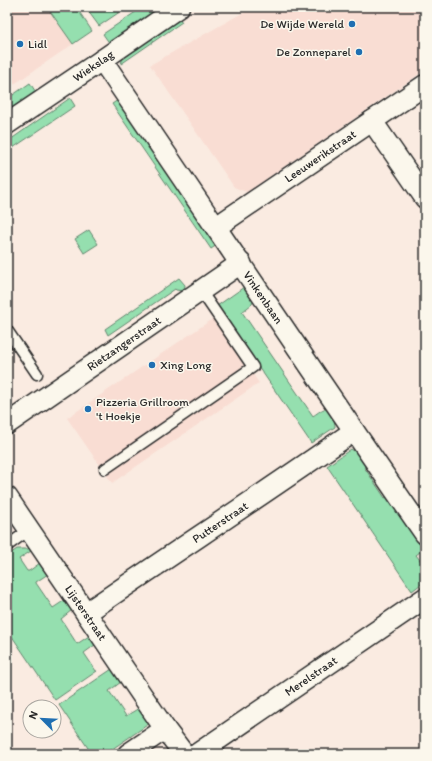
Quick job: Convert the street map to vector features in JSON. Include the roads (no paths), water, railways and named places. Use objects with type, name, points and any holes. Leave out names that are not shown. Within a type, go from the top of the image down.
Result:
[{"type":"street","name":"Wiekslag","points":[[7,124],[179,7]]},
{"type":"street","name":"Vinkenbaan","points":[[102,60],[425,534]]},
{"type":"street","name":"Leeuwerikstraat","points":[[216,227],[425,85]]},
{"type":"street","points":[[372,122],[425,198]]},
{"type":"street","name":"Rietzangerstraat","points":[[7,424],[241,263]]},
{"type":"street","name":"Putterstraat","points":[[86,613],[354,431]]},
{"type":"street","name":"Lijsterstraat","points":[[7,497],[165,729],[184,754]]},
{"type":"street","name":"Merelstraat","points":[[196,754],[425,598]]},
{"type":"street","points":[[128,754],[165,729]]},
{"type":"lane","points":[[105,469],[254,367],[202,291]]},
{"type":"lane","points":[[7,330],[38,374]]},
{"type":"lane","points":[[7,546],[29,530]]},
{"type":"place","name":"De Wijde Wereld","points":[[352,24]]},
{"type":"place","name":"Lidl","points":[[20,44]]},
{"type":"place","name":"De Zonneparel","points":[[359,52]]},
{"type":"place","name":"Xing Long","points":[[152,365]]},
{"type":"place","name":"Pizzeria Grillroom 't Hoekje","points":[[88,409]]}]
